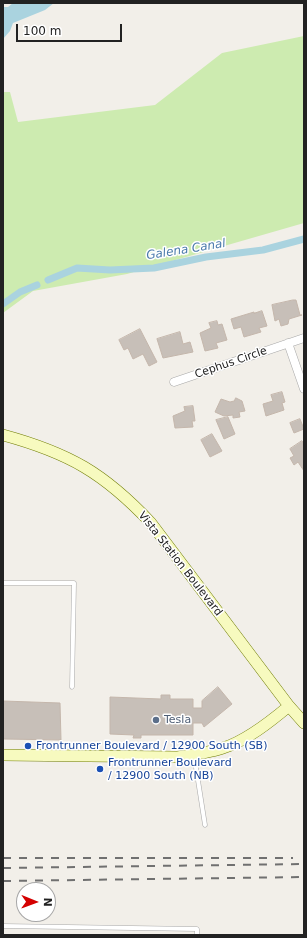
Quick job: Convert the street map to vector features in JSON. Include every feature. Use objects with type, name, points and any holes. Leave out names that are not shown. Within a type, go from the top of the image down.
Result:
[{"type":"street","name":"Cephus Circle","points":[[174,382],[304,338]]},
{"type":"street","points":[[288,344],[304,389]]},
{"type":"street","name":"Vista Station Boulevard","points":[[3,435],[49,449],[82,465],[106,481],[136,507],[151,523],[289,706],[304,723]]},
{"type":"street","points":[[3,755],[176,757],[194,755],[224,748],[247,736],[289,706]]},
{"type":"lane","points":[[3,583],[74,583],[72,687]]},
{"type":"lane","points":[[194,755],[205,825]]},
{"type":"lane","points":[[3,926],[197,928],[197,935]]},
{"type":"green space","points":[[304,36],[304,223],[127,274],[33,291],[3,313],[3,92],[10,92],[18,122],[155,105],[222,53]]},
{"type":"water","points":[[13,3],[54,3],[45,10],[13,23],[10,31],[3,39],[3,7],[8,7]]},
{"type":"building","points":[[296,300],[300,315],[302,315],[289,319],[288,324],[281,326],[279,319],[275,321],[272,305]]},
{"type":"building","points":[[262,311],[267,326],[259,328],[261,332],[244,337],[241,327],[234,329],[231,319]]},
{"type":"building","points":[[217,321],[218,325],[222,324],[227,340],[216,343],[218,348],[205,351],[200,333],[211,328],[209,323]]},
{"type":"building","points":[[140,329],[157,362],[149,366],[143,354],[133,359],[128,348],[124,350],[119,340]]},
{"type":"building","points":[[180,332],[183,344],[190,342],[193,352],[163,358],[157,339]]},
{"type":"building","points":[[282,392],[285,402],[282,403],[284,410],[266,416],[263,404],[273,401],[271,395]]},
{"type":"building","points":[[236,398],[242,401],[245,411],[239,412],[240,417],[233,418],[233,415],[224,416],[215,412],[221,399],[230,402],[234,401]]},
{"type":"building","points":[[193,406],[195,421],[192,421],[193,427],[175,428],[173,416],[185,411],[184,407]]},
{"type":"building","points":[[228,417],[235,434],[224,439],[216,420]]},
{"type":"building","points":[[300,419],[304,429],[294,433],[290,423]]},
{"type":"building","points":[[212,434],[222,451],[210,457],[201,440]]},
{"type":"building","points":[[302,441],[304,444],[304,471],[298,462],[294,465],[290,458],[294,456],[290,449]]},
{"type":"building","points":[[218,687],[232,704],[204,727],[202,723],[193,723],[193,735],[141,735],[141,738],[133,738],[134,735],[110,734],[110,697],[161,699],[161,695],[170,695],[170,699],[193,699],[193,708],[202,708],[202,701]]},
{"type":"building","points":[[3,701],[60,703],[61,740],[3,739]]},
{"type":"waterway","name":"Galena Canal","points":[[48,280],[77,268],[110,270],[154,268],[206,257],[263,250],[304,239]]},
{"type":"waterway","name":"Galena Canal","points":[[3,304],[20,292],[37,285]]},
{"type":"railway","points":[[3,858],[293,858]]},
{"type":"railway","points":[[3,868],[304,864]]},
{"type":"railway","points":[[3,881],[304,877]]},
{"type":"place","name":"Tesla","points":[[156,720]]},
{"type":"place","name":"Frontrunner Boulevard / 12900 South (SB)","points":[[28,746]]},
{"type":"place","name":"Frontrunner Boulevard / 12900 South (NB)","points":[[100,769]]}]
